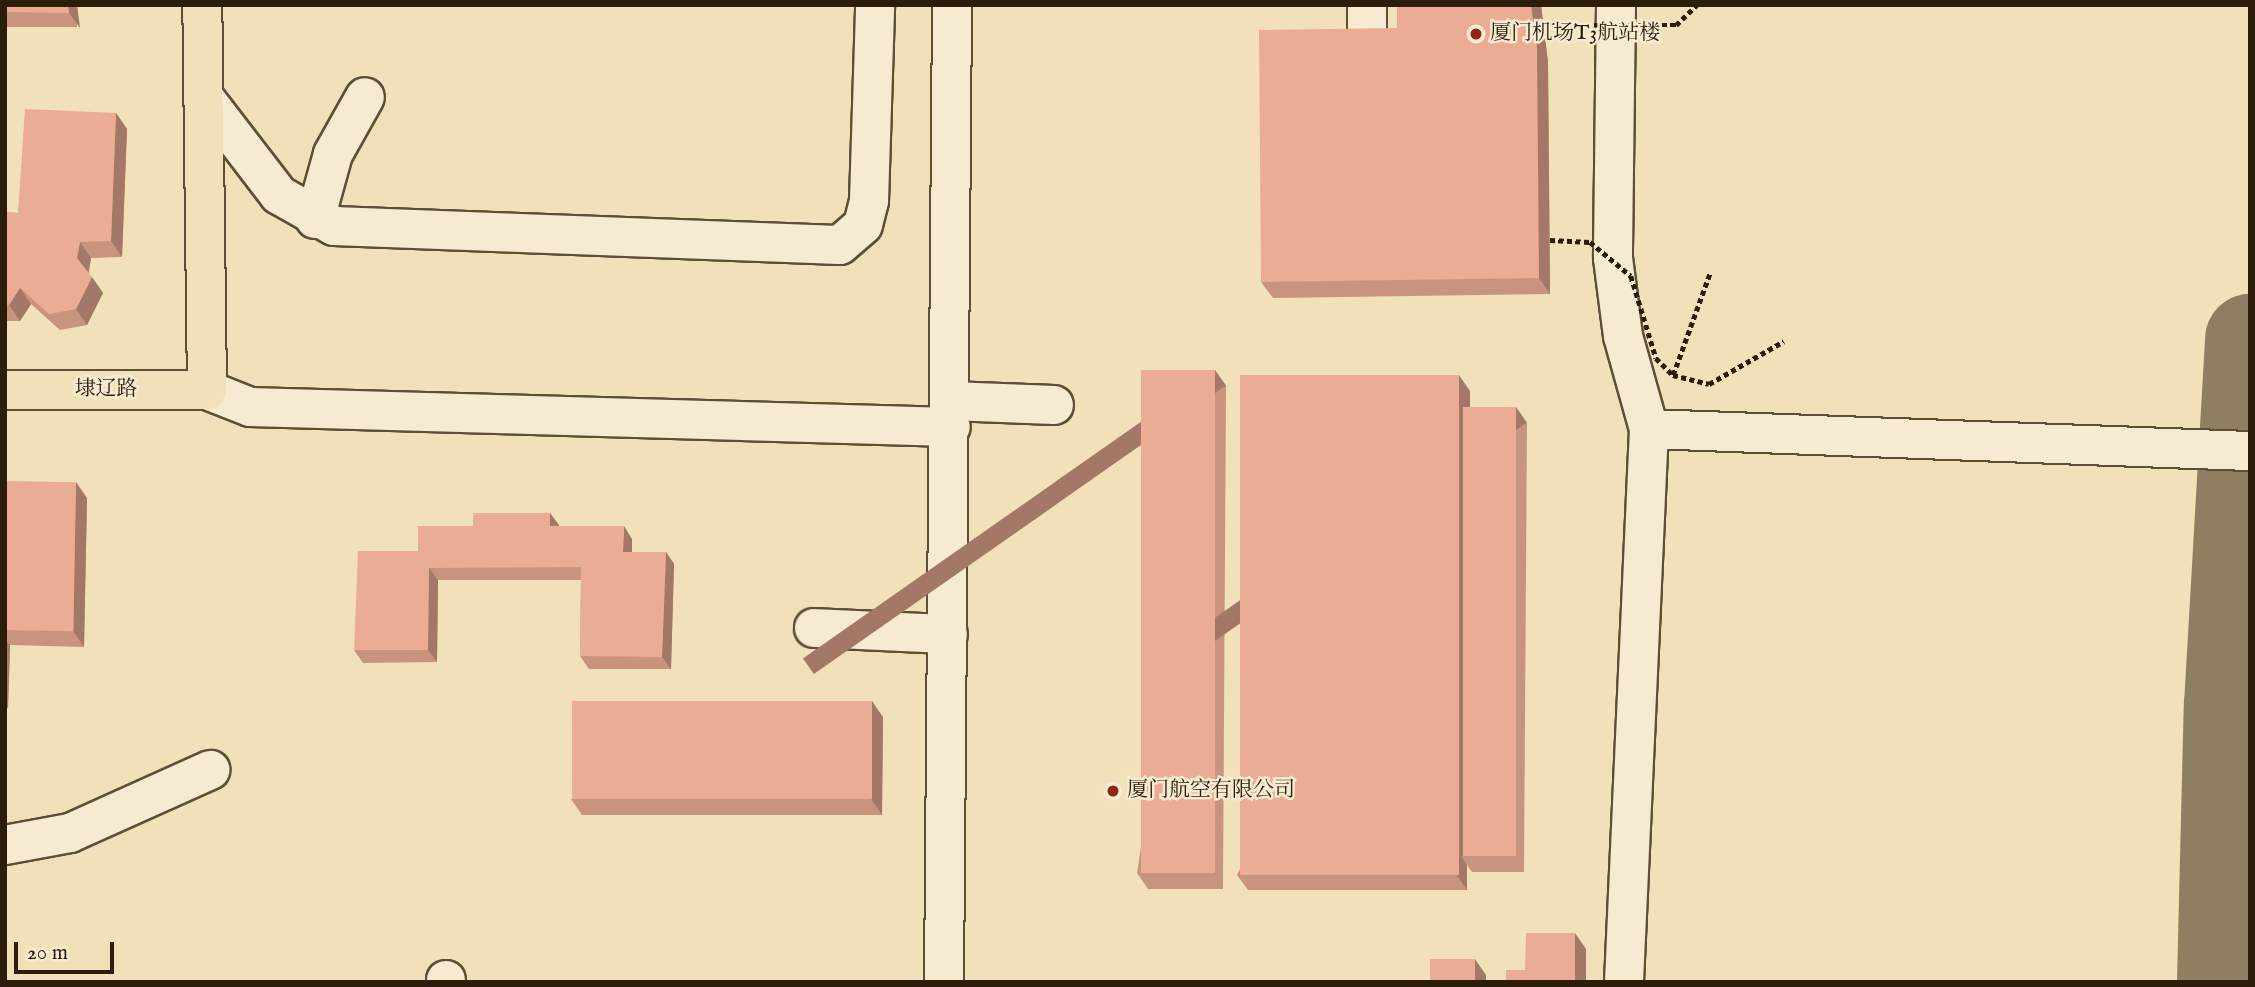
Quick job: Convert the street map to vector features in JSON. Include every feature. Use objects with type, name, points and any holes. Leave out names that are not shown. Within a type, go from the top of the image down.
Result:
[{"type":"main road","points":[[202,5],[206,390]]},
{"type":"main road","name":"埭辽路","points":[[5,390],[206,390]]},
{"type":"lane","points":[[203,96],[279,195],[315,219],[358,229],[839,245],[863,225],[869,201],[875,5]]},
{"type":"lane","points":[[944,982],[952,5]]},
{"type":"lane","points":[[1616,5],[1613,258],[1623,336],[1649,429],[1624,982]]},
{"type":"lane","points":[[315,219],[333,154],[365,97]]},
{"type":"lane","points":[[206,390],[250,407],[950,414],[1054,405]]},
{"type":"lane","points":[[1649,429],[2250,451]]},
{"type":"lane","points":[[814,628],[948,634]]},
{"type":"lane","points":[[5,845],[70,833],[210,770]]},
{"type":"path","points":[[1543,25],[1676,25],[1697,5]]},
{"type":"path","points":[[1550,240],[1590,242],[1632,276],[1650,346],[1673,376],[1709,384],[1784,341]]},
{"type":"path","points":[[1673,376],[1710,273]]},
{"type":"building","points":[[5,5],[68,5],[69,13],[5,12]]},
{"type":"building","points":[[1397,5],[1531,5],[1537,47],[1539,278],[1261,282],[1259,30],[1397,28]]},
{"type":"building","points":[[25,109],[116,113],[111,241],[80,242],[77,258],[92,277],[76,309],[49,314],[20,288],[9,305],[5,305],[5,212],[18,213]]},
{"type":"building","points":[[1141,370],[1215,370],[1215,873],[1141,873]]},
{"type":"building","points":[[1240,375],[1459,375],[1459,875],[1240,875]]},
{"type":"building","points":[[1463,407],[1516,407],[1516,856],[1463,856]]},
{"type":"building","points":[[5,481],[76,482],[73,631],[5,630]]},
{"type":"building","points":[[473,513],[550,513],[550,526],[624,526],[623,552],[666,552],[662,657],[580,656],[581,567],[429,568],[428,650],[354,650],[358,551],[418,551],[418,526],[473,526]]},
{"type":"building","points":[[572,701],[872,701],[872,799],[572,799]]},
{"type":"building","points":[[1526,933],[1575,933],[1575,982],[1506,982],[1506,970],[1525,970]]},
{"type":"building","points":[[1430,959],[1475,959],[1475,982],[1430,982]]},
{"type":"taxiway","points":[[2222,982],[2229,705],[2250,339]]},
{"type":"place","name":"厦门机场T3航站楼","points":[[1476,34]]},
{"type":"place","name":"厦门航空有限公司","points":[[1113,791]]}]
